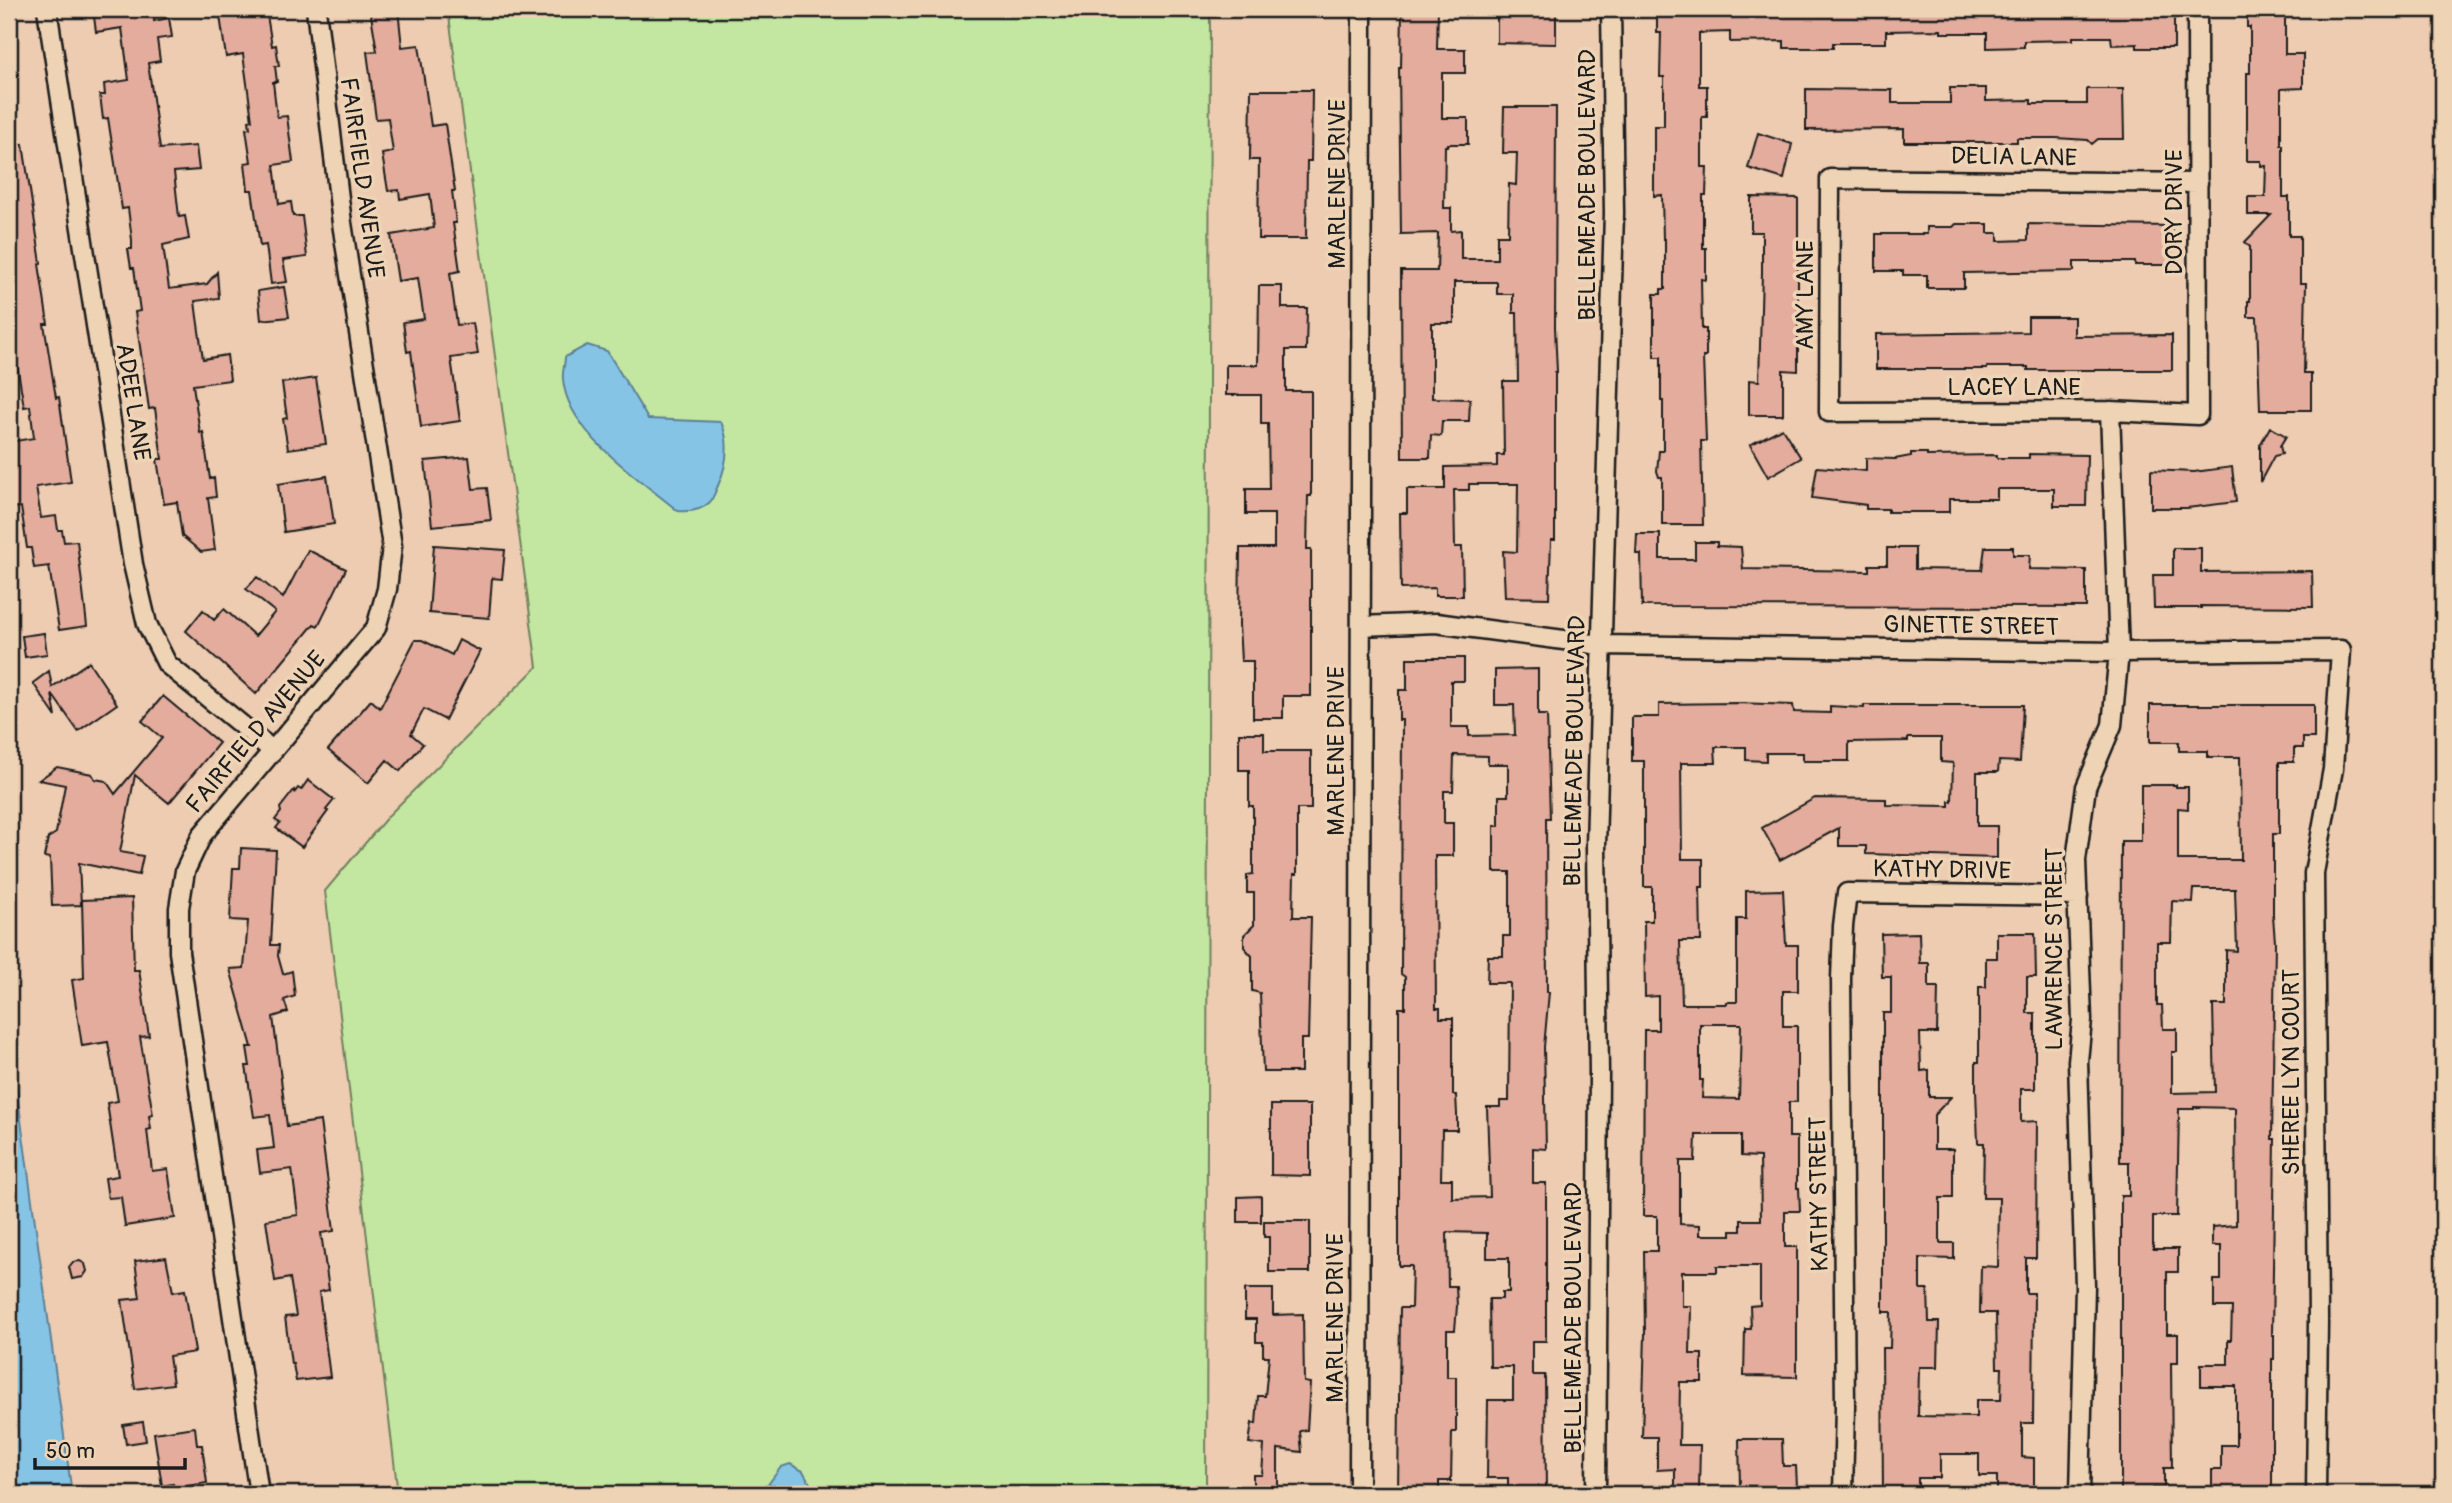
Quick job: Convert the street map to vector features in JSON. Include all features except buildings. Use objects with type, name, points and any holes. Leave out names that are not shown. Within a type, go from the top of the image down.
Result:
[{"type":"street","name":"ADEE LANE","points":[[47,9],[133,564],[147,624],[167,664],[272,750]]},
{"type":"street","name":"FAIRFIELD AVENUE","points":[[259,1494],[179,951],[178,908],[185,872],[202,835],[376,628],[387,589],[392,546],[342,223],[316,9]]},
{"type":"street","name":"MARLENE DRIVE","points":[[1359,1494],[1362,9]]},
{"type":"street","name":"BELLEMEADE BOULEVARD","points":[[1596,1494],[1599,1073],[1596,846],[1614,213],[1612,9]]},
{"type":"street","name":"DORY DRIVE","points":[[2197,9],[2199,415]]},
{"type":"street","name":"DELIA LANE","points":[[1830,179],[2198,183]]},
{"type":"street","name":"AMY LANE","points":[[1829,412],[1830,179]]},
{"type":"street","name":"LACEY LANE","points":[[1829,412],[2110,411],[2199,415]]},
{"type":"street","name":"LAWRENCE STREET","points":[[2080,1494],[2085,1286],[2078,1060],[2082,1020],[2076,860],[2086,786],[2112,726],[2119,652],[2110,411]]},
{"type":"street","name":"GINETTE STREET","points":[[1361,626],[1436,623],[1601,645],[2119,652],[2340,650]]},
{"type":"street","name":"SHEREE LYN COURT","points":[[2316,1494],[2318,1320],[2314,873],[2333,769],[2340,650]]},
{"type":"street","name":"KATHY DRIVE","points":[[1847,894],[2078,896]]},
{"type":"street","name":"KATHY STREET","points":[[1843,1494],[1845,1406],[1841,979],[1847,894]]},
{"type":"green space","points":[[448,9],[1210,9],[1206,1494],[398,1494],[325,891],[388,816],[537,667]]},
{"type":"water","points":[[587,345],[607,351],[648,419],[721,422],[727,447],[725,463],[710,502],[695,510],[678,511],[626,469],[591,436],[577,418],[563,379],[565,357]]},
{"type":"water","points":[[9,1032],[72,1494],[9,1494]]},
{"type":"water","points":[[790,1464],[803,1471],[816,1494],[761,1494],[781,1467]]}]
